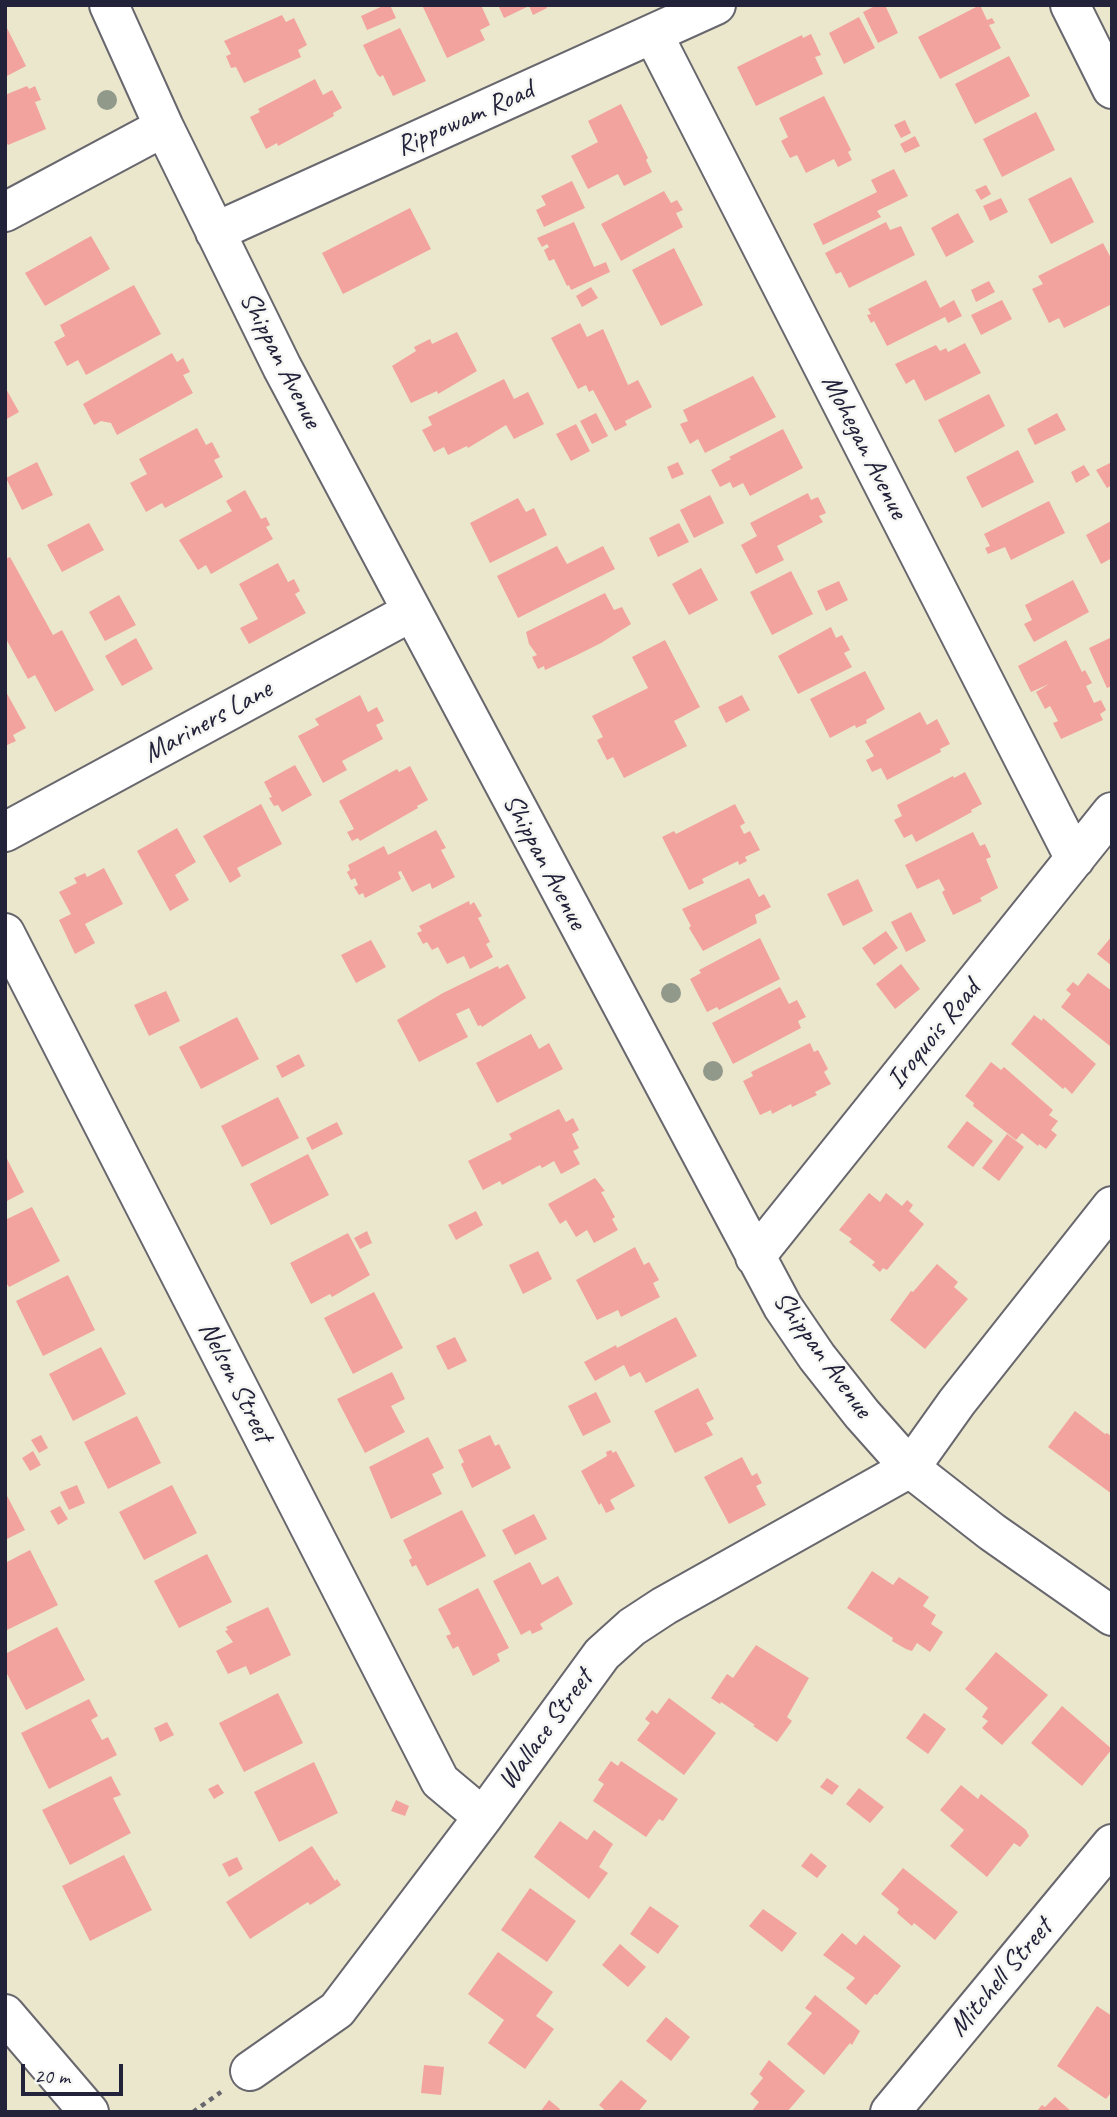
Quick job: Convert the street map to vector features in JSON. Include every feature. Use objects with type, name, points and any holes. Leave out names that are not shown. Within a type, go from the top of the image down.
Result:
[{"type":"street","name":"Shippan Avenue","points":[[109,5],[164,127],[282,366],[783,1307],[817,1357],[862,1414],[910,1468],[992,1532],[1112,1616]]},
{"type":"street","name":"Rippowam Road","points":[[215,232],[716,5]]},
{"type":"street","points":[[1070,5],[1112,89]]},
{"type":"street","name":"Mohegan Avenue","points":[[653,34],[1075,859]]},
{"type":"street","points":[[5,212],[164,127]]},
{"type":"street","name":"Mariners Lane","points":[[5,832],[411,612]]},
{"type":"street","name":"Iroquois Road","points":[[755,1257],[1112,812]]},
{"type":"street","name":"Nelson Street","points":[[5,933],[440,1781],[483,1817]]},
{"type":"street","points":[[910,1468],[957,1402],[1112,1206]]},
{"type":"street","name":"Wallace Street","points":[[250,2071],[337,2010],[483,1817],[601,1654],[632,1627],[664,1605],[910,1468]]},
{"type":"street","name":"Mitchell Street","points":[[890,2112],[1112,1844]]},
{"type":"street","points":[[9,2025],[89,2112]]},
{"type":"building","points":[[390,5],[396,18],[367,30],[361,16]]},
{"type":"building","points":[[422,5],[481,5],[490,25],[480,30],[485,40],[447,58]]},
{"type":"building","points":[[498,5],[546,5],[547,8],[533,15],[529,6],[504,18]]},
{"type":"building","points":[[877,5],[885,5],[898,33],[878,43],[863,12]]},
{"type":"building","points":[[980,5],[987,20],[992,18],[995,23],[989,25],[1001,48],[940,79],[918,37]]},
{"type":"building","points":[[282,15],[286,22],[294,18],[307,45],[298,50],[301,57],[244,83],[236,67],[231,68],[226,56],[231,54],[224,41]]},
{"type":"building","points":[[859,17],[875,48],[844,64],[829,33]]},
{"type":"building","points":[[5,24],[26,66],[5,77]]},
{"type":"building","points":[[400,28],[426,81],[393,96],[383,75],[380,77],[377,74],[363,45]]},
{"type":"building","points":[[811,34],[821,55],[815,57],[823,74],[756,106],[737,67],[802,35],[803,38]]},
{"type":"building","points":[[1009,56],[1030,96],[975,124],[955,84]]},
{"type":"building","points":[[315,79],[323,95],[332,90],[342,108],[333,113],[334,116],[278,146],[277,143],[266,149],[250,117],[260,112],[258,109]]},
{"type":"building","points":[[27,86],[29,89],[35,86],[41,100],[35,102],[46,129],[8,145],[5,140],[5,95]]},
{"type":"building","points":[[824,96],[851,150],[848,152],[852,160],[838,167],[834,159],[806,173],[797,155],[790,158],[781,141],[788,137],[779,118]]},
{"type":"building","points":[[621,104],[648,158],[646,160],[652,172],[624,186],[618,174],[588,189],[571,156],[598,142],[588,121]]},
{"type":"building","points":[[1036,112],[1055,150],[1002,177],[983,139]]},
{"type":"building","points":[[905,120],[911,133],[901,138],[894,125]]},
{"type":"building","points":[[915,136],[920,146],[905,153],[900,144]]},
{"type":"building","points":[[894,169],[908,196],[877,211],[881,217],[823,245],[813,224],[877,192],[871,180]]},
{"type":"building","points":[[1071,177],[1094,222],[1051,244],[1028,199]]},
{"type":"building","points":[[572,181],[585,208],[544,227],[536,210],[546,205],[541,196]]},
{"type":"building","points":[[986,185],[991,194],[981,200],[975,190]]},
{"type":"building","points":[[664,191],[671,203],[677,200],[683,210],[676,213],[683,227],[621,261],[601,224]]},
{"type":"building","points":[[1001,198],[1008,212],[990,221],[983,206]]},
{"type":"building","points":[[410,208],[431,249],[343,294],[322,253]]},
{"type":"building","points":[[958,213],[974,242],[946,257],[931,228]]},
{"type":"building","points":[[574,222],[594,267],[606,262],[610,272],[571,290],[554,259],[549,261],[544,250],[549,247],[547,244],[542,247],[537,238]]},
{"type":"building","points":[[886,222],[890,230],[901,226],[915,255],[849,288],[841,272],[836,274],[825,253]]},
{"type":"building","points":[[91,236],[110,269],[45,306],[25,273]]},
{"type":"building","points":[[1103,243],[1112,260],[1112,304],[1064,328],[1059,318],[1049,323],[1032,289],[1043,284],[1038,276]]},
{"type":"building","points":[[674,248],[703,305],[661,326],[632,270]]},
{"type":"building","points":[[926,280],[940,308],[954,300],[962,316],[948,323],[945,317],[887,346],[874,321],[871,323],[867,315],[871,314],[868,309]]},
{"type":"building","points":[[989,281],[995,292],[976,302],[971,290]]},
{"type":"building","points":[[134,285],[161,334],[86,375],[78,360],[67,366],[54,342],[65,336],[60,325]]},
{"type":"building","points":[[591,287],[598,298],[582,307],[576,296]]},
{"type":"building","points":[[1002,300],[1012,319],[981,335],[971,315]]},
{"type":"building","points":[[580,323],[587,337],[603,329],[628,385],[638,380],[652,407],[625,421],[627,425],[615,431],[593,390],[589,392],[586,385],[578,389],[551,338]]},
{"type":"building","points":[[457,332],[477,371],[438,394],[437,391],[411,403],[392,366],[416,351],[414,347],[430,339],[432,344]]},
{"type":"building","points":[[965,343],[981,373],[925,401],[914,379],[906,384],[895,364],[936,345],[940,351],[946,348],[948,352]]},
{"type":"building","points":[[172,353],[177,362],[183,358],[190,372],[183,375],[193,393],[117,435],[111,423],[101,421],[94,425],[83,404]]},
{"type":"building","points":[[753,376],[776,417],[705,453],[698,439],[690,444],[680,424],[688,421],[683,410]]},
{"type":"building","points":[[504,379],[514,399],[528,392],[544,424],[514,439],[506,425],[468,448],[467,446],[448,455],[444,447],[434,452],[422,430],[432,425],[428,417]]},
{"type":"building","points":[[5,387],[19,412],[5,420]]},
{"type":"building","points":[[989,394],[1005,426],[955,453],[938,420]]},
{"type":"building","points":[[596,413],[608,436],[592,444],[580,421]]},
{"type":"building","points":[[1057,413],[1066,430],[1035,445],[1027,429]]},
{"type":"building","points":[[576,424],[590,451],[571,461],[556,434]]},
{"type":"building","points":[[197,428],[206,445],[212,442],[220,457],[214,460],[223,477],[165,508],[162,503],[146,512],[130,483],[147,474],[139,459]]},
{"type":"building","points":[[783,429],[803,468],[750,496],[743,483],[733,488],[730,482],[720,487],[711,470],[731,459],[729,457]]},
{"type":"building","points":[[1018,450],[1034,482],[982,508],[966,477]]},
{"type":"building","points":[[37,462],[53,495],[22,510],[6,478]]},
{"type":"building","points":[[678,462],[684,474],[672,479],[667,467]]},
{"type":"building","points":[[1112,462],[1112,485],[1107,488],[1096,470]]},
{"type":"building","points":[[1084,465],[1090,475],[1076,483],[1071,472]]},
{"type":"building","points":[[245,490],[261,519],[266,517],[270,525],[266,527],[273,539],[211,574],[206,565],[198,570],[179,540],[232,511],[226,501]]},
{"type":"building","points":[[808,493],[811,500],[818,497],[826,513],[819,516],[823,522],[777,546],[784,560],[756,574],[741,545],[757,536],[750,523]]},
{"type":"building","points":[[710,495],[724,523],[694,538],[680,510]]},
{"type":"building","points":[[518,498],[526,512],[534,508],[547,535],[490,563],[470,523]]},
{"type":"building","points":[[1049,501],[1065,533],[1011,560],[1005,547],[988,554],[985,548],[990,546],[984,534]]},
{"type":"building","points":[[1111,521],[1112,558],[1101,564],[1086,535]]},
{"type":"building","points":[[89,523],[104,550],[62,572],[47,545]]},
{"type":"building","points":[[679,523],[689,542],[658,557],[649,538]]},
{"type":"building","points":[[557,546],[567,564],[603,546],[615,569],[518,618],[497,576]]},
{"type":"building","points":[[10,557],[53,635],[62,630],[94,690],[55,712],[35,675],[28,679],[5,637],[5,559]]},
{"type":"building","points":[[278,563],[288,582],[294,579],[300,591],[295,594],[306,613],[249,644],[240,628],[258,619],[239,584]]},
{"type":"building","points":[[701,568],[718,600],[689,615],[672,584]]},
{"type":"building","points":[[791,571],[813,614],[772,635],[750,592]]},
{"type":"building","points":[[1073,580],[1089,612],[1034,642],[1024,624],[1032,620],[1025,605]]},
{"type":"building","points":[[839,581],[848,600],[826,611],[817,591]]},
{"type":"building","points":[[605,593],[614,610],[622,607],[631,624],[575,656],[545,670],[544,666],[538,669],[532,657],[537,655],[529,644],[526,632]]},
{"type":"building","points":[[119,595],[136,625],[105,641],[89,612]]},
{"type":"building","points":[[831,627],[836,638],[842,635],[850,650],[844,653],[852,667],[798,694],[778,656]]},
{"type":"building","points":[[1112,637],[1112,686],[1107,688],[1089,648]]},
{"type":"building","points":[[136,638],[153,669],[122,686],[105,656]]},
{"type":"building","points":[[665,640],[700,707],[674,721],[687,746],[624,778],[613,757],[607,760],[597,740],[603,737],[592,716],[648,688],[632,657]]},
{"type":"building","points":[[1066,640],[1082,672],[1085,670],[1092,683],[1086,686],[1094,703],[1101,700],[1106,710],[1100,714],[1103,720],[1061,739],[1053,723],[1058,721],[1050,706],[1045,709],[1036,692],[1049,684],[1031,692],[1018,666]]},
{"type":"building","points":[[865,671],[885,709],[866,720],[867,723],[856,728],[855,725],[830,738],[810,699]]},
{"type":"building","points":[[5,690],[26,728],[13,735],[16,741],[5,746]]},
{"type":"building","points":[[360,695],[368,712],[377,707],[384,721],[376,725],[383,739],[342,761],[347,770],[323,783],[298,736],[319,725],[315,719]]},
{"type":"building","points":[[742,695],[750,710],[726,723],[718,707]]},
{"type":"building","points":[[920,712],[927,725],[937,719],[950,744],[940,749],[941,752],[887,780],[881,768],[872,772],[866,760],[874,756],[865,741]]},
{"type":"building","points":[[295,765],[312,795],[282,812],[269,798],[272,797],[264,782]]},
{"type":"building","points":[[410,766],[428,800],[360,841],[358,838],[352,841],[347,832],[354,829],[339,801],[397,769],[399,772]]},
{"type":"building","points":[[965,772],[982,804],[916,842],[912,834],[904,838],[894,820],[902,816],[897,805]]},
{"type":"building","points":[[261,804],[282,844],[237,868],[241,876],[230,883],[203,836]]},
{"type":"building","points":[[735,804],[745,823],[740,826],[744,834],[750,831],[760,850],[745,857],[747,861],[739,865],[738,861],[702,879],[704,883],[689,890],[662,837],[674,831],[676,834]]},
{"type":"building","points":[[177,828],[196,862],[175,875],[189,900],[170,911],[137,851]]},
{"type":"building","points":[[436,830],[446,848],[441,850],[455,877],[432,889],[430,883],[412,892],[401,871],[398,872],[401,879],[365,898],[363,893],[359,895],[354,887],[358,885],[355,878],[351,880],[347,872],[350,870],[348,865],[384,846],[388,855]]},
{"type":"building","points":[[973,832],[980,846],[985,844],[991,857],[986,859],[998,888],[980,898],[982,901],[953,915],[939,879],[917,889],[905,865]]},
{"type":"building","points":[[104,868],[123,904],[85,924],[95,943],[75,954],[59,920],[71,914],[59,892],[77,883],[74,878],[85,873],[87,877]]},
{"type":"building","points":[[749,878],[759,897],[764,894],[771,907],[755,915],[757,923],[703,951],[689,928],[691,926],[682,909]]},
{"type":"building","points":[[858,879],[873,911],[843,926],[827,894]]},
{"type":"building","points":[[469,901],[470,905],[474,902],[482,916],[478,918],[490,942],[486,944],[493,957],[470,969],[464,956],[447,964],[438,947],[432,950],[427,942],[423,944],[417,933],[422,931],[419,926]]},
{"type":"building","points":[[911,912],[926,941],[906,952],[891,922]]},
{"type":"building","points":[[886,931],[898,948],[874,965],[862,948]]},
{"type":"building","points":[[1112,936],[1112,966],[1097,954]]},
{"type":"building","points":[[760,938],[780,979],[719,1010],[717,1007],[707,1012],[690,979],[701,973],[699,970]]},
{"type":"building","points":[[371,940],[386,967],[356,983],[341,955]]},
{"type":"building","points":[[508,964],[526,998],[482,1027],[478,1026],[469,1008],[456,1014],[468,1037],[419,1062],[397,1020],[443,993],[498,966],[499,969]]},
{"type":"building","points":[[901,964],[920,989],[895,1009],[876,984]]},
{"type":"building","points":[[1088,973],[1112,991],[1110,1046],[1061,1007],[1071,994],[1066,990],[1073,982],[1078,986]]},
{"type":"building","points":[[780,987],[789,1004],[797,1000],[806,1017],[798,1021],[801,1028],[733,1064],[712,1023]]},
{"type":"building","points":[[166,991],[180,1021],[149,1036],[134,1005]]},
{"type":"building","points":[[1034,1015],[1042,1021],[1043,1018],[1096,1064],[1072,1094],[1011,1044]]},
{"type":"building","points":[[237,1017],[259,1059],[201,1089],[179,1047]]},
{"type":"building","points":[[531,1034],[539,1049],[549,1043],[563,1069],[497,1103],[476,1063]]},
{"type":"building","points":[[810,1043],[814,1052],[818,1050],[828,1069],[824,1072],[831,1084],[815,1092],[817,1095],[792,1107],[791,1104],[772,1114],[771,1110],[760,1115],[743,1081],[753,1076],[751,1072]]},
{"type":"building","points":[[299,1054],[305,1066],[282,1078],[276,1066]]},
{"type":"building","points":[[991,1062],[1001,1070],[1004,1067],[1053,1110],[1049,1115],[1058,1121],[1051,1130],[1057,1135],[1046,1149],[1022,1133],[1016,1140],[973,1106],[974,1103],[965,1096]]},
{"type":"building","points":[[278,1097],[299,1138],[242,1167],[221,1126]]},
{"type":"building","points":[[559,1109],[566,1122],[573,1118],[579,1130],[572,1134],[579,1148],[573,1151],[580,1164],[561,1174],[554,1161],[542,1168],[540,1165],[502,1185],[500,1181],[483,1190],[468,1161],[512,1139],[509,1134]]},
{"type":"building","points":[[967,1121],[993,1141],[973,1167],[947,1147]]},
{"type":"building","points":[[337,1122],[343,1134],[312,1150],[306,1138]]},
{"type":"building","points":[[1007,1134],[1024,1147],[999,1181],[982,1168]]},
{"type":"building","points":[[308,1154],[329,1195],[271,1225],[250,1184]]},
{"type":"building","points":[[5,1155],[24,1192],[5,1202]]},
{"type":"building","points":[[595,1178],[605,1191],[601,1192],[615,1217],[612,1219],[618,1230],[594,1243],[587,1230],[576,1237],[566,1220],[560,1224],[548,1204]]},
{"type":"building","points":[[869,1193],[880,1202],[886,1193],[902,1206],[907,1200],[913,1205],[909,1211],[924,1224],[887,1270],[883,1268],[880,1272],[872,1265],[875,1262],[849,1242],[852,1239],[839,1230]]},
{"type":"building","points":[[32,1207],[60,1261],[9,1287],[5,1281],[5,1220]]},
{"type":"building","points":[[476,1211],[483,1225],[456,1240],[448,1225]]},
{"type":"building","points":[[367,1231],[372,1243],[360,1249],[354,1238]]},
{"type":"building","points":[[348,1233],[370,1275],[332,1297],[330,1294],[311,1304],[290,1263]]},
{"type":"building","points":[[635,1247],[644,1265],[649,1262],[659,1280],[653,1283],[660,1297],[621,1317],[618,1310],[597,1320],[576,1280]]},
{"type":"building","points":[[538,1251],[552,1279],[523,1294],[509,1265]]},
{"type":"building","points":[[937,1264],[958,1282],[954,1287],[968,1299],[925,1349],[890,1320],[911,1291],[913,1292]]},
{"type":"building","points":[[68,1275],[95,1330],[43,1356],[16,1301]]},
{"type":"building","points":[[374,1292],[403,1348],[353,1374],[324,1318]]},
{"type":"building","points":[[676,1317],[697,1356],[646,1383],[640,1372],[630,1377],[624,1365],[595,1381],[584,1362]]},
{"type":"building","points":[[455,1337],[467,1361],[448,1370],[436,1346]]},
{"type":"building","points":[[101,1347],[126,1394],[73,1421],[49,1374]]},
{"type":"building","points":[[392,1372],[405,1399],[391,1406],[405,1432],[365,1453],[337,1399]]},
{"type":"building","points":[[698,1388],[714,1419],[706,1423],[713,1435],[675,1453],[654,1411]]},
{"type":"building","points":[[596,1392],[611,1422],[583,1436],[568,1406]]},
{"type":"building","points":[[1075,1411],[1112,1437],[1112,1494],[1048,1447]]},
{"type":"building","points":[[137,1416],[161,1463],[108,1489],[84,1442]]},
{"type":"building","points":[[41,1435],[48,1448],[39,1453],[31,1440]]},
{"type":"building","points":[[490,1435],[495,1446],[499,1444],[511,1468],[472,1488],[458,1450]]},
{"type":"building","points":[[428,1437],[444,1468],[432,1474],[442,1494],[391,1519],[369,1467]]},
{"type":"building","points":[[611,1450],[613,1453],[616,1451],[635,1486],[610,1500],[615,1509],[606,1513],[581,1471],[607,1456],[606,1452]]},
{"type":"building","points":[[33,1451],[41,1465],[30,1471],[22,1458]]},
{"type":"building","points":[[742,1457],[752,1476],[757,1473],[762,1483],[756,1486],[766,1505],[729,1524],[704,1477]]},
{"type":"building","points":[[77,1485],[85,1503],[69,1510],[60,1492]]},
{"type":"building","points":[[172,1485],[197,1533],[144,1560],[119,1512]]},
{"type":"building","points":[[5,1492],[25,1530],[5,1540]]},
{"type":"building","points":[[60,1506],[68,1519],[58,1525],[50,1511]]},
{"type":"building","points":[[462,1510],[486,1556],[427,1586],[416,1565],[412,1567],[409,1560],[412,1558],[403,1540]]},
{"type":"building","points":[[534,1514],[547,1539],[515,1555],[502,1530]]},
{"type":"building","points":[[30,1550],[58,1605],[5,1631],[5,1563]]},
{"type":"building","points":[[207,1554],[232,1602],[179,1628],[154,1581]]},
{"type":"building","points":[[530,1562],[542,1585],[558,1576],[573,1604],[540,1624],[543,1629],[532,1634],[530,1630],[521,1635],[493,1581]]},
{"type":"building","points":[[872,1571],[893,1585],[899,1577],[929,1597],[923,1606],[936,1615],[931,1624],[943,1632],[930,1652],[917,1643],[912,1651],[906,1649],[847,1608]]},
{"type":"building","points":[[478,1588],[509,1648],[497,1654],[500,1661],[473,1676],[458,1646],[453,1649],[446,1636],[451,1634],[438,1609]]},
{"type":"building","points":[[268,1607],[291,1655],[250,1675],[246,1666],[228,1674],[216,1651],[233,1642],[225,1631],[228,1630],[226,1627]]},
{"type":"building","points":[[57,1627],[85,1680],[26,1710],[5,1670],[5,1654]]},
{"type":"building","points":[[756,1645],[809,1678],[787,1717],[792,1721],[777,1742],[721,1702],[720,1704],[711,1698],[727,1674],[733,1678]]},
{"type":"building","points":[[996,1652],[1048,1695],[1002,1745],[982,1728],[988,1721],[982,1717],[988,1708],[965,1689]]},
{"type":"building","points":[[278,1693],[303,1743],[244,1772],[219,1723]]},
{"type":"building","points":[[669,1698],[716,1733],[684,1775],[637,1740],[650,1723],[645,1719],[652,1710],[657,1714]]},
{"type":"building","points":[[89,1699],[98,1716],[91,1720],[102,1740],[108,1737],[117,1755],[49,1789],[21,1733]]},
{"type":"building","points":[[1062,1706],[1112,1749],[1082,1786],[1031,1743]]},
{"type":"building","points":[[924,1713],[946,1729],[928,1754],[906,1738]]},
{"type":"building","points":[[167,1722],[174,1735],[160,1742],[154,1728]]},
{"type":"building","points":[[611,1761],[618,1766],[621,1761],[678,1799],[663,1821],[659,1819],[646,1837],[593,1801],[604,1784],[598,1780]]},
{"type":"building","points":[[314,1762],[338,1813],[279,1842],[254,1792]]},
{"type":"building","points":[[111,1776],[121,1795],[113,1798],[131,1833],[70,1865],[42,1810]]},
{"type":"building","points":[[827,1778],[839,1786],[832,1795],[820,1787]]},
{"type":"building","points":[[218,1784],[224,1793],[214,1799],[208,1789]]},
{"type":"building","points":[[961,1785],[978,1799],[981,1794],[1026,1830],[1029,1836],[1020,1847],[1014,1843],[987,1877],[950,1846],[964,1830],[940,1810]]},
{"type":"building","points":[[859,1788],[884,1807],[870,1823],[846,1804]]},
{"type":"building","points":[[396,1800],[409,1806],[405,1816],[391,1811]]},
{"type":"building","points":[[560,1821],[587,1840],[594,1830],[613,1844],[599,1867],[608,1873],[589,1899],[534,1857]]},
{"type":"building","points":[[312,1846],[335,1881],[337,1879],[341,1885],[310,1905],[308,1902],[250,1939],[226,1902]]},
{"type":"building","points":[[811,1853],[827,1866],[817,1878],[801,1866]]},
{"type":"building","points":[[124,1855],[152,1910],[90,1941],[62,1886]]},
{"type":"building","points":[[237,1857],[243,1869],[229,1877],[222,1864]]},
{"type":"building","points":[[903,1868],[958,1912],[935,1940],[914,1923],[912,1926],[897,1913],[899,1909],[881,1894]]},
{"type":"building","points":[[530,1888],[576,1921],[547,1962],[501,1930]]},
{"type":"building","points":[[650,1906],[679,1926],[658,1954],[630,1934]]},
{"type":"building","points":[[763,1909],[797,1933],[782,1952],[749,1926]]},
{"type":"building","points":[[842,1933],[856,1945],[864,1935],[901,1966],[866,2005],[846,1988],[855,1978],[823,1955]]},
{"type":"building","points":[[620,1944],[646,1967],[628,1987],[602,1965]]},
{"type":"building","points":[[498,1952],[553,1992],[536,2016],[554,2029],[525,2069],[488,2043],[504,2020],[468,1994]]},
{"type":"building","points":[[815,1995],[860,2031],[852,2045],[850,2043],[824,2075],[787,2044],[812,2013],[805,2008]]},
{"type":"building","points":[[1097,2006],[1112,2016],[1112,2095],[1106,2099],[1057,2066]]},
{"type":"building","points":[[666,2017],[690,2037],[671,2061],[646,2041]]},
{"type":"building","points":[[769,2060],[805,2091],[787,2112],[751,2112],[759,2102],[750,2094],[763,2078],[759,2074]]},
{"type":"building","points":[[424,2065],[444,2067],[441,2095],[421,2093]]},
{"type":"building","points":[[621,2080],[647,2101],[638,2112],[607,2112],[599,2105]]},
{"type":"building","points":[[1055,2097],[1072,2112],[1036,2112],[1042,2105],[1045,2107]]},
{"type":"building","points":[[549,2100],[560,2109],[558,2112],[540,2112]]}]
